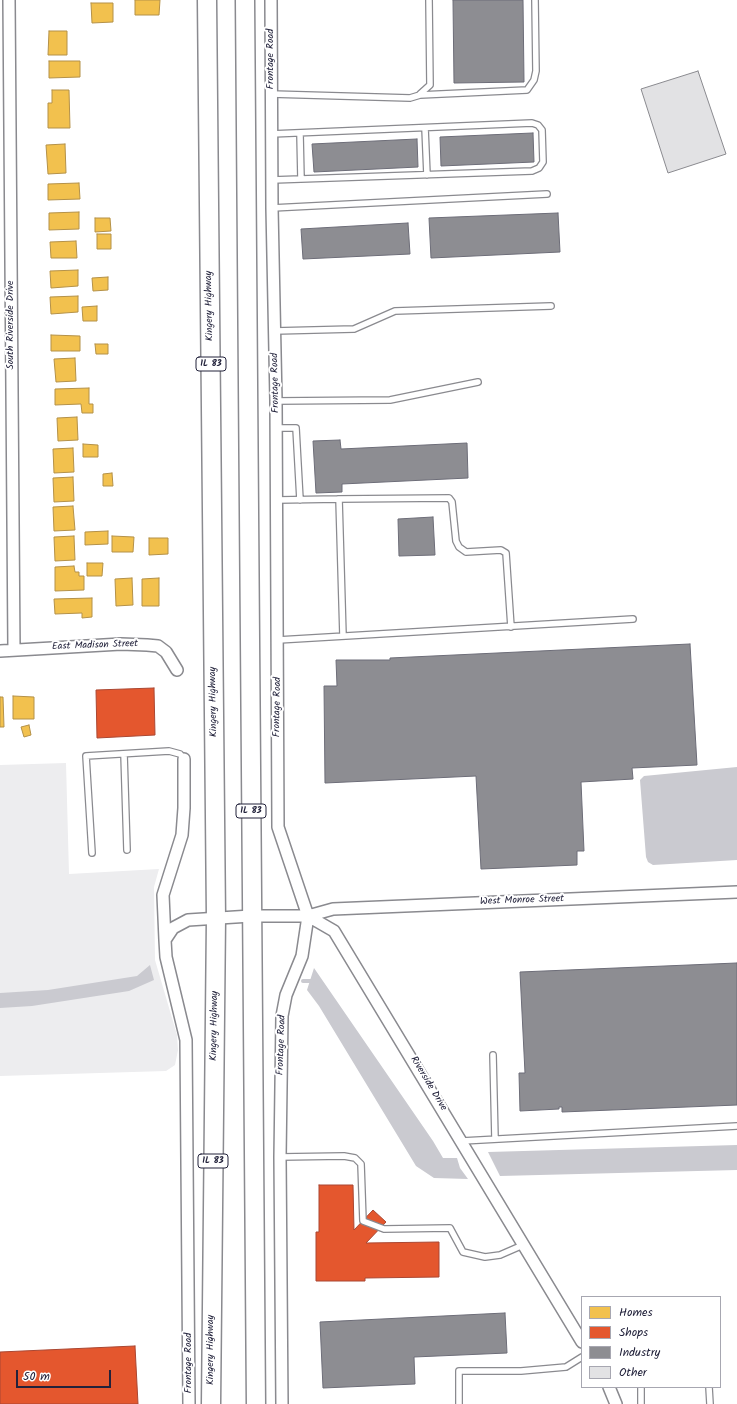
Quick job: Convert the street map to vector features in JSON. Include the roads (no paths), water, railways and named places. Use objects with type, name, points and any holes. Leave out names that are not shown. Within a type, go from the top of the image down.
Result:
[{"type":"highway","name":"Kingery Highway","points":[[207,0],[216,918],[211,1404]]},
{"type":"highway","name":"IL 83","points":[[245,0],[256,1404]]},
{"type":"street","name":"South Riverside Drive","points":[[9,0],[14,650]]},
{"type":"street","name":"Frontage Road","points":[[271,0],[272,208],[277,428],[278,827],[308,916],[302,956],[286,995],[282,1016],[280,1157],[282,1404]]},
{"type":"street","name":"East Madison Street","points":[[0,651],[121,644],[158,646],[166,652],[177,670]]},
{"type":"street","name":"Frontage Road","points":[[184,759],[184,808],[182,835],[163,895],[166,957],[186,1040],[189,1404]]},
{"type":"street","name":"West Monroe Street","points":[[308,916],[333,909],[737,892]]},
{"type":"street","name":"Riverside Drive","points":[[216,918],[252,916],[308,916],[334,931],[581,1340]]},
{"type":"street","points":[[166,940],[173,928],[188,920],[216,918]]},
{"type":"street","points":[[609,1388],[616,1404]]},
{"type":"lane","points":[[420,95],[430,85],[429,0]]},
{"type":"lane","points":[[271,94],[410,98],[420,95],[527,90],[534,80],[536,70],[535,0]]},
{"type":"lane","points":[[271,134],[300,134],[532,123],[538,125],[542,130],[543,162],[539,168],[532,170],[272,180]]},
{"type":"lane","points":[[425,128],[427,175]]},
{"type":"lane","points":[[300,134],[301,179]]},
{"type":"lane","points":[[272,208],[547,194]]},
{"type":"lane","points":[[274,331],[354,329],[395,311],[551,306]]},
{"type":"lane","points":[[276,401],[390,400],[478,382]]},
{"type":"lane","points":[[277,428],[296,428],[300,500]]},
{"type":"lane","points":[[277,500],[450,498],[452,502],[456,541],[459,547],[466,552],[501,550],[506,553],[511,627]]},
{"type":"lane","points":[[338,500],[343,636]]},
{"type":"lane","points":[[278,640],[633,619]]},
{"type":"lane","points":[[92,853],[86,756],[169,751],[180,754],[184,759]]},
{"type":"lane","points":[[124,754],[127,850]]},
{"type":"lane","points":[[493,1055],[495,1139]]},
{"type":"lane","points":[[462,1141],[737,1126]]},
{"type":"lane","points":[[280,1157],[344,1156],[355,1158],[361,1164],[363,1221],[384,1229],[450,1228],[462,1252],[485,1257],[500,1255],[523,1245]]},
{"type":"lane","points":[[459,1404],[459,1371],[521,1371],[566,1367],[581,1358]]},
{"type":"lane","points":[[641,1388],[642,1404]]},
{"type":"lane","points":[[709,1388],[710,1404]]},
{"type":"waterway","points":[[303,981],[312,981],[314,983]]}]
